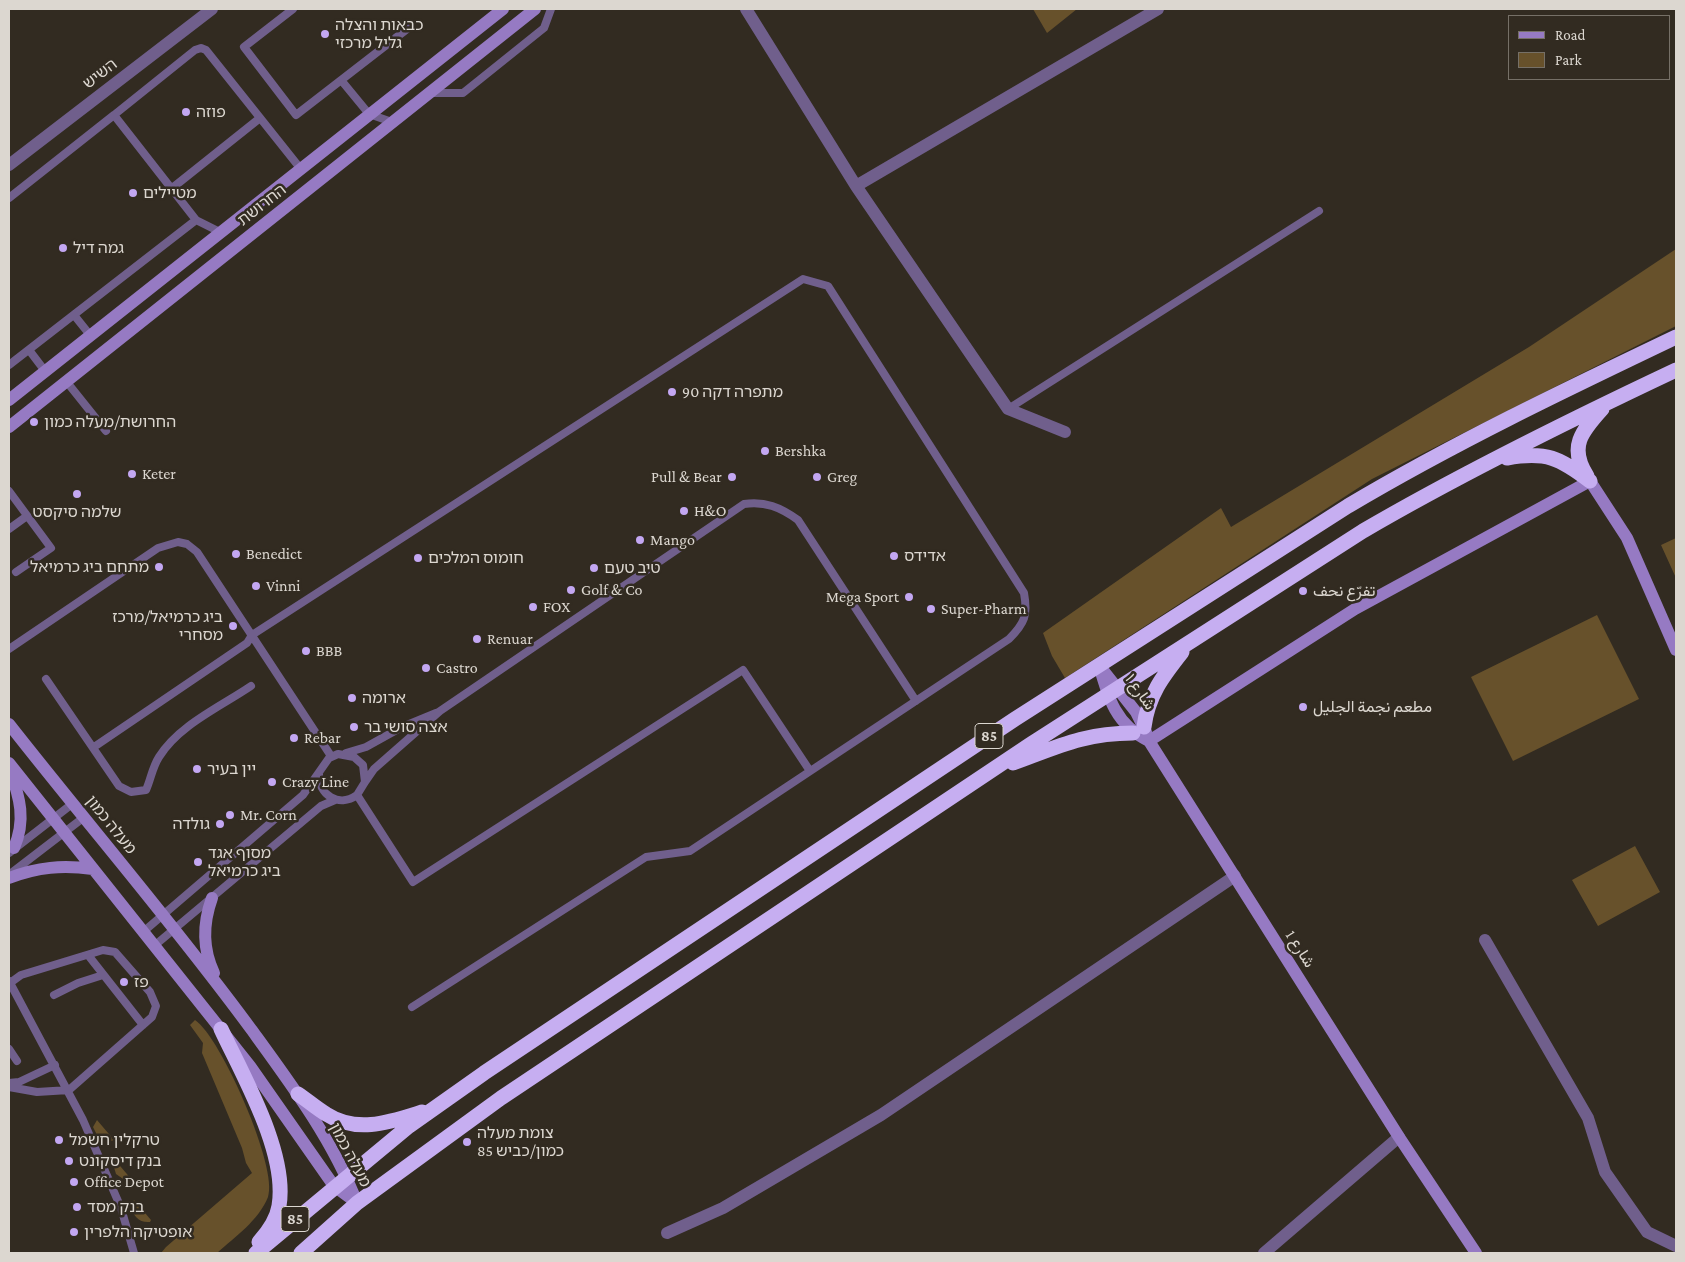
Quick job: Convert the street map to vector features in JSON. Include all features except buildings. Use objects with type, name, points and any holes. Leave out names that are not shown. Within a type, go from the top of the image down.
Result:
[{"type":"highway","name":"85","points":[[256,1253],[334,1186],[433,1109],[1006,724],[1348,506],[1404,473],[1455,445],[1676,337]]},
{"type":"highway","name":"85","points":[[301,1253],[357,1203],[501,1098],[1113,691],[1363,531],[1491,460],[1676,370]]},
{"type":"highway","points":[[1590,481],[1580,466],[1578,440],[1583,430],[1607,403]]},
{"type":"highway","points":[[1491,460],[1526,454],[1548,455],[1566,463],[1590,481]]},
{"type":"highway","points":[[988,773],[1071,741],[1094,735],[1138,730],[1150,697],[1159,681],[1192,641]]},
{"type":"highway","points":[[221,1029],[264,1124],[280,1173],[279,1208],[270,1229],[250,1253]]},
{"type":"highway","points":[[298,1094],[326,1115],[346,1124],[382,1124],[433,1109]]},
{"type":"street","name":"השיש","points":[[9,165],[212,9]]},
{"type":"street","name":"החרושת","points":[[9,400],[503,9]]},
{"type":"street","name":"החרושת","points":[[9,427],[535,9]]},
{"type":"street","points":[[746,9],[856,186],[1008,409],[1065,432]]},
{"type":"street","points":[[856,186],[1158,9]]},
{"type":"street","points":[[1099,665],[1113,691],[1119,717],[1138,730],[1149,741],[1355,610],[1590,481],[1627,538],[1676,650]]},
{"type":"street","name":"מעלה כמון","points":[[9,724],[83,818],[175,929],[298,1094],[347,1176],[357,1203]]},
{"type":"street","name":"شارع 1","points":[[1149,741],[1399,1137],[1476,1253]]},
{"type":"street","points":[[9,764],[18,793],[22,820],[21,833],[12,850]]},
{"type":"street","name":"מעלה כמון","points":[[9,764],[221,1029],[334,1186],[357,1203]]},
{"type":"street","points":[[9,876],[61,865],[93,869]]},
{"type":"street","points":[[667,1233],[724,1208],[881,1115],[1235,876]]},
{"type":"street","points":[[212,898],[206,915],[205,945],[210,964],[221,989]]},
{"type":"street","points":[[1485,940],[1588,1118],[1605,1172],[1647,1232],[1676,1246]]},
{"type":"street","points":[[1264,1253],[1399,1137]]},
{"type":"lane","points":[[293,9],[244,47],[296,115],[411,26]]},
{"type":"lane","points":[[429,93],[463,92],[544,28],[551,9]]},
{"type":"lane","points":[[9,198],[195,50],[201,48],[206,50],[300,168]]},
{"type":"lane","points":[[341,80],[369,114],[392,122]]},
{"type":"lane","points":[[114,115],[196,220],[220,232]]},
{"type":"lane","points":[[171,189],[260,118]]},
{"type":"lane","points":[[1008,409],[1319,211]]},
{"type":"lane","points":[[9,365],[196,220]]},
{"type":"lane","points":[[94,747],[247,643],[252,635],[803,280],[828,286],[1024,593],[1026,608],[1022,626],[1009,639],[690,850],[646,857],[412,1007]]},
{"type":"lane","points":[[74,315],[90,335]]},
{"type":"lane","points":[[29,350],[45,371]]},
{"type":"lane","points":[[66,381],[106,431]]},
{"type":"lane","points":[[9,491],[51,548],[16,572]]},
{"type":"lane","points":[[318,774],[321,788],[326,795],[335,800],[346,801],[357,795],[374,769],[440,711],[744,504],[757,502],[785,510],[798,520],[916,701]]},
{"type":"lane","points":[[9,529],[27,516]]},
{"type":"lane","points":[[9,649],[144,556],[158,548],[178,542],[193,547],[331,756]]},
{"type":"lane","points":[[357,795],[413,882],[743,670],[810,771]]},
{"type":"lane","points":[[46,679],[119,786],[131,792],[144,791],[147,788],[152,769],[169,743],[182,732],[251,686]]},
{"type":"lane","points":[[143,932],[303,794],[318,774],[324,761],[331,756],[366,748],[402,727],[440,711]]},
{"type":"lane","points":[[344,754],[354,756],[360,762],[365,769],[366,782]]},
{"type":"lane","points":[[154,946],[321,806],[335,800]]},
{"type":"lane","points":[[12,850],[72,804]]},
{"type":"lane","points":[[9,876],[83,818]]},
{"type":"lane","points":[[9,1087],[37,1092],[69,1090],[143,1025],[155,1012],[156,1006],[150,992],[116,952],[103,950],[88,954],[21,975],[9,982],[69,1090],[121,1208],[134,1253]]},
{"type":"lane","points":[[88,954],[143,1025]]},
{"type":"lane","points":[[54,995],[78,983],[103,975]]},
{"type":"lane","points":[[9,1049],[17,1061]]},
{"type":"lane","points":[[9,1083],[19,1082],[55,1065]]},
{"type":"green space","points":[[1033,9],[1077,9],[1047,33]]},
{"type":"green space","points":[[1676,249],[1676,326],[1372,479],[1065,678],[1052,656],[1043,633],[1221,508],[1231,527],[1529,347]]},
{"type":"green space","points":[[1676,538],[1676,578],[1661,545]]},
{"type":"green space","points":[[1597,615],[1639,699],[1513,761],[1471,677]]},
{"type":"green space","points":[[1635,846],[1660,892],[1598,926],[1572,880]]},
{"type":"green space","points":[[195,1020],[206,1031],[219,1051],[257,1133],[269,1182],[268,1197],[253,1221],[217,1253],[161,1253],[252,1173],[246,1163],[242,1148],[202,1053],[203,1043],[190,1025]]},
{"type":"green space","points":[[97,1120],[114,1140],[106,1143],[99,1139],[93,1127]]},
{"type":"green space","points":[[115,1160],[132,1180],[126,1181],[116,1174],[113,1164]]},
{"type":"green space","points":[[134,1200],[151,1220],[150,1222],[140,1220],[135,1216],[131,1206]]},
{"type":"place","name":"כבאות והצלה גליל מרכזי","points":[[325,34]]},
{"type":"place","name":"פוזה","points":[[186,112]]},
{"type":"place","name":"מטיילים","points":[[133,193]]},
{"type":"place","name":"גמה דיל","points":[[63,248]]},
{"type":"place","name":"מתפרה דקה 90","points":[[672,392]]},
{"type":"place","name":"החרושת/מעלה כמון","points":[[34,422]]},
{"type":"place","name":"Bershka","points":[[765,451]]},
{"type":"place","name":"Keter","points":[[132,474]]},
{"type":"place","name":"Pull & Bear","points":[[732,477]]},
{"type":"place","name":"Greg","points":[[817,477]]},
{"type":"place","name":"שלמה סיקסט","points":[[77,494]]},
{"type":"place","name":"H&O","points":[[684,511]]},
{"type":"place","name":"Mango","points":[[640,540]]},
{"type":"place","name":"Benedict","points":[[236,554]]},
{"type":"place","name":"אדידס","points":[[894,556]]},
{"type":"place","name":"חומוס המלכים","points":[[418,558]]},
{"type":"place","name":"מתחם ביג כרמיאל","points":[[159,567]]},
{"type":"place","name":"טיב טעם","points":[[594,568]]},
{"type":"place","name":"Vinni","points":[[256,586]]},
{"type":"place","name":"Golf & Co","points":[[571,590]]},
{"type":"place","name":"تفرّع نحف","points":[[1303,591]]},
{"type":"place","name":"Mega Sport","points":[[909,597]]},
{"type":"place","name":"FOX","points":[[533,607]]},
{"type":"place","name":"Super-Pharm","points":[[931,609]]},
{"type":"place","name":"ביג כרמיאל/מרכז מסחרי","points":[[233,626]]},
{"type":"place","name":"Renuar","points":[[477,639]]},
{"type":"place","name":"BBB","points":[[306,651]]},
{"type":"place","name":"Castro","points":[[426,668]]},
{"type":"place","name":"ארומה","points":[[352,698]]},
{"type":"place","name":"مطعم نجمة الجليل","points":[[1303,707]]},
{"type":"place","name":"אצה סושי בר","points":[[354,727]]},
{"type":"place","name":"Rebar","points":[[294,738]]},
{"type":"place","name":"יין בעיר","points":[[197,769]]},
{"type":"place","name":"Crazy Line","points":[[272,782]]},
{"type":"place","name":"Mr. Corn","points":[[230,815]]},
{"type":"place","name":"גולדה","points":[[220,824]]},
{"type":"place","name":"מסוף אגד ביג כרמיאל","points":[[198,862]]},
{"type":"place","name":"פז","points":[[124,982]]},
{"type":"place","name":"טרקלין חשמל","points":[[59,1140]]},
{"type":"place","name":"צומת מעלה כמון/כביש 85","points":[[467,1142]]},
{"type":"place","name":"בנק דיסקונט","points":[[69,1161]]},
{"type":"place","name":"Office Depot","points":[[74,1182]]},
{"type":"place","name":"בנק מסד","points":[[77,1207]]},
{"type":"place","name":"אופטיקה הלפרין","points":[[74,1232]]}]
